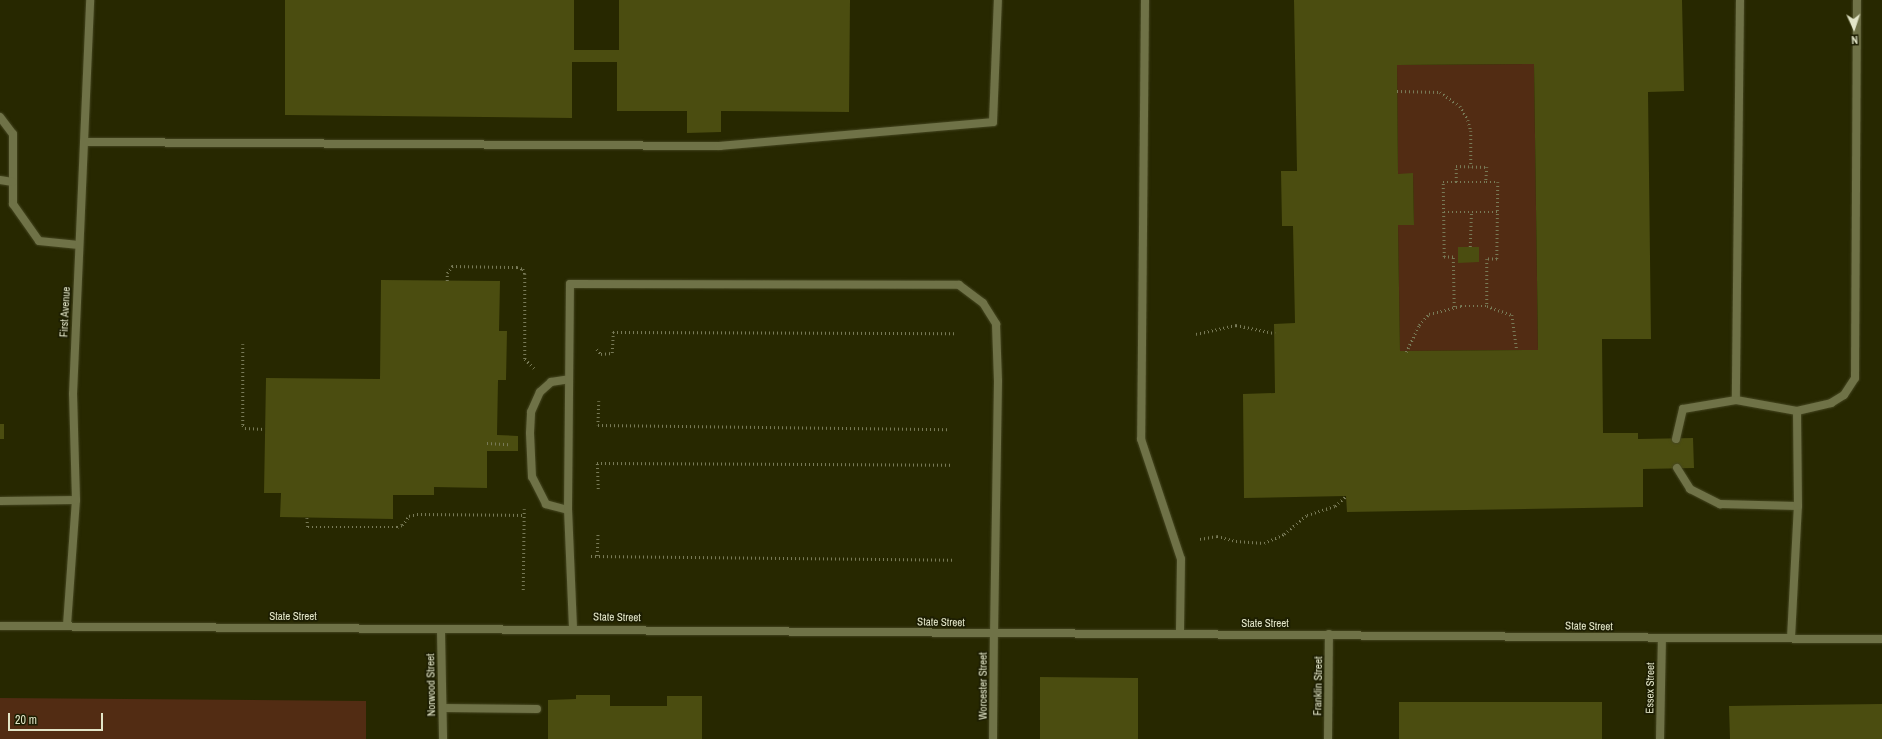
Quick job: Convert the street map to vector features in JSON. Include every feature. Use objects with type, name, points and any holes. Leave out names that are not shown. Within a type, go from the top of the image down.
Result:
[{"type":"street","name":"First Avenue","points":[[68,625],[76,500],[73,394],[90,0]]},
{"type":"street","points":[[84,142],[720,146],[992,122],[998,0]]},
{"type":"street","points":[[1145,0],[1142,439],[1181,559],[1180,634]]},
{"type":"street","points":[[1736,400],[1740,0]]},
{"type":"street","points":[[1676,439],[1683,409],[1736,400],[1797,411],[1831,403],[1844,395],[1855,378],[1857,0]]},
{"type":"street","points":[[0,117],[13,134],[13,204],[40,241],[79,246]]},
{"type":"street","points":[[0,180],[13,182]]},
{"type":"street","name":"Worcester Street","points":[[569,379],[570,284],[959,285],[983,303],[996,324],[998,381],[994,739]]},
{"type":"street","points":[[568,510],[546,504],[532,477],[530,433],[531,412],[540,392],[551,382],[569,379],[568,510],[573,628]]},
{"type":"street","points":[[1791,638],[1798,506],[1797,411]]},
{"type":"street","points":[[1677,468],[1690,489],[1720,504],[1798,506]]},
{"type":"street","points":[[0,501],[76,500]]},
{"type":"street","name":"State Street","points":[[0,626],[68,625],[389,628],[441,631],[573,628],[994,633],[1329,634],[1882,639]]},
{"type":"street","name":"Norwood Street","points":[[441,631],[443,708],[442,739]]},
{"type":"street","name":"Franklin Street","points":[[1328,739],[1329,634]]},
{"type":"street","name":"Essex Street","points":[[1660,739],[1662,638]]},
{"type":"street","points":[[443,708],[537,709]]},
{"type":"path","points":[[1397,91],[1440,92],[1460,106],[1468,120],[1471,132],[1471,167]]},
{"type":"path","points":[[1456,182],[1456,166],[1487,167],[1486,182]]},
{"type":"path","points":[[1454,307],[1453,257],[1444,257],[1443,182],[1498,182],[1496,258],[1487,258],[1486,306]]},
{"type":"path","points":[[1444,212],[1498,212]]},
{"type":"path","points":[[1470,247],[1471,212]]},
{"type":"path","points":[[447,281],[447,273],[452,266],[517,267],[523,269],[525,274],[525,359],[534,368]]},
{"type":"path","points":[[1406,352],[1423,319],[1429,314],[1454,307],[1486,306],[1512,315],[1517,350]]},
{"type":"path","points":[[1196,334],[1236,325],[1274,333]]},
{"type":"path","points":[[597,349],[601,354],[612,353],[613,332],[954,333]]},
{"type":"path","points":[[243,344],[243,425],[246,428],[265,429]]},
{"type":"path","points":[[599,401],[598,425],[950,429]]},
{"type":"path","points":[[488,444],[516,444]]},
{"type":"path","points":[[598,489],[597,463],[951,465]]},
{"type":"path","points":[[1200,539],[1217,536],[1236,541],[1264,543],[1284,534],[1307,515],[1335,506],[1346,496]]},
{"type":"path","points":[[307,518],[308,527],[398,527],[402,525],[409,516],[417,514],[524,515]]},
{"type":"path","points":[[597,556],[598,534]]},
{"type":"path","points":[[570,556],[954,560]]},
{"type":"shaded area","points":[[1534,64],[1538,350],[1400,351],[1398,225],[1414,225],[1413,174],[1398,174],[1397,65]]},
{"type":"shaded area","points":[[0,698],[366,701],[366,739],[0,739]]},
{"type":"building","points":[[285,0],[574,0],[574,50],[619,50],[619,0],[850,0],[849,112],[721,111],[721,132],[687,133],[687,111],[617,111],[617,62],[572,62],[572,118],[285,115]]},
{"type":"building","points":[[1294,0],[1682,0],[1684,91],[1648,92],[1651,339],[1602,339],[1603,433],[1638,433],[1638,439],[1693,438],[1694,468],[1643,469],[1643,507],[1347,512],[1346,496],[1244,498],[1243,394],[1275,393],[1274,324],[1295,323],[1293,226],[1282,226],[1281,171],[1297,171]],"holes":[[[1534,64],[1538,350],[1400,351],[1398,225],[1414,225],[1413,173],[1398,174],[1397,65]]]},
{"type":"building","points":[[1458,247],[1479,247],[1479,262],[1458,263]]},
{"type":"building","points":[[381,280],[500,281],[499,331],[507,331],[506,380],[498,380],[497,435],[518,436],[518,451],[487,451],[487,488],[434,487],[434,495],[393,495],[393,519],[280,517],[281,493],[264,493],[266,378],[380,379]]},
{"type":"building","points":[[0,424],[4,424],[4,439],[0,439]]},
{"type":"building","points":[[1040,677],[1138,678],[1138,739],[1040,739]]},
{"type":"building","points":[[576,695],[610,695],[610,706],[667,706],[667,696],[702,696],[702,739],[548,739],[548,700],[576,699]]},
{"type":"building","points":[[1399,702],[1602,702],[1602,739],[1399,739]]},
{"type":"building","points":[[1882,704],[1882,739],[1730,739],[1729,706]]}]
